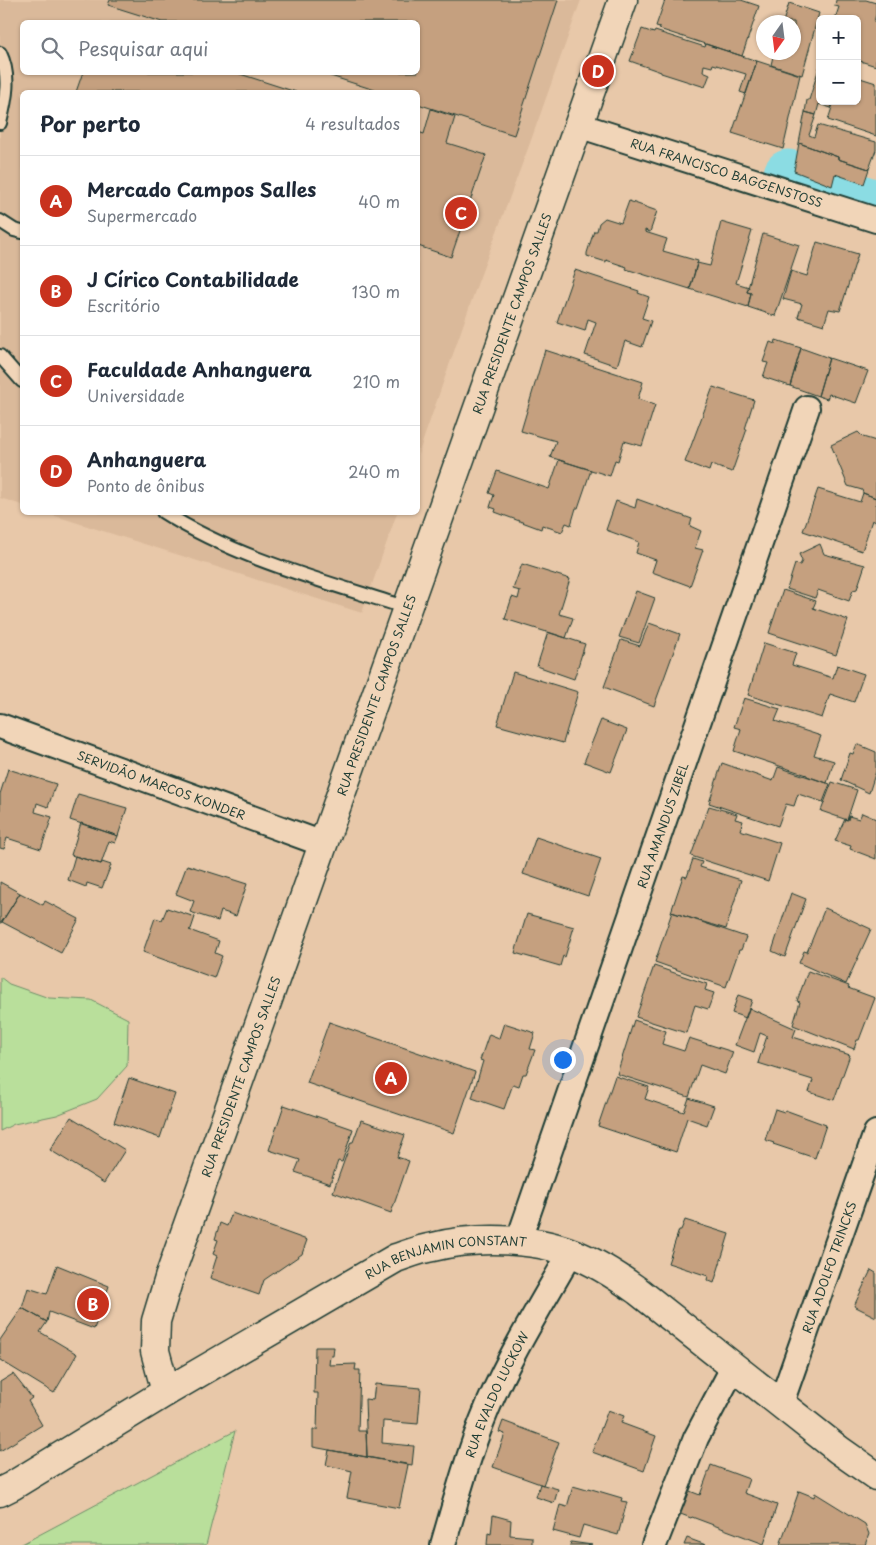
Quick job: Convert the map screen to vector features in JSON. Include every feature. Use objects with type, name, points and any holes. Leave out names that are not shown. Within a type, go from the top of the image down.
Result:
[{"type":"main road","name":"RUA PRESIDENTE CAMPOS SALLES","points":[[166,1392],[155,1352],[156,1322],[169,1278],[623,0]]},
{"type":"main road","name":"RUA BENJAMIN CONSTANT","points":[[0,1492],[20,1482],[166,1392],[396,1258],[432,1247],[470,1241],[518,1242],[543,1245],[571,1252],[606,1269],[638,1291],[839,1450],[876,1476]]},
{"type":"street","name":"RUA FRANCISCO BAGGENSTOSS","points":[[578,125],[876,220]]},
{"type":"street","name":"RUA AMANDUS ZIBEL","points":[[518,1242],[806,408]]},
{"type":"street","name":"SERVIDÃO MARCOS KONDER","points":[[0,726],[323,844]]},
{"type":"street","name":"RUA ADOLFO TRINCKS","points":[[781,1403],[876,1133]]},
{"type":"street","name":"RUA EVALDO LUCKOW","points":[[443,1545],[467,1462],[499,1381],[571,1252]]},
{"type":"street","points":[[654,1545],[696,1438],[734,1366]]},
{"type":"lane","points":[[0,53],[5,64],[7,93],[0,123]]},
{"type":"lane","points":[[0,222],[20,232]]},
{"type":"lane","points":[[0,356],[20,379]]},
{"type":"lane","points":[[167,515],[188,528],[260,561],[407,608]]},
{"type":"shaded area","points":[[0,0],[581,0],[478,282],[420,449],[420,90],[20,90],[20,504],[0,498]]},
{"type":"shaded area","points":[[52,515],[396,515],[362,613]]},
{"type":"green space","points":[[0,977],[9,984],[49,998],[91,1000],[128,1019],[127,1066],[97,1099],[57,1115],[14,1124],[0,1131]]},
{"type":"green space","points":[[235,1431],[206,1545],[20,1545]]},
{"type":"building","points":[[110,0],[558,0],[514,135],[420,105],[420,90],[375,90],[327,75],[420,75],[420,20],[156,20],[108,5]]},
{"type":"building","points":[[665,0],[741,0],[759,6],[742,56],[659,29],[660,27],[656,26]]},
{"type":"building","points":[[836,0],[866,0],[876,3],[874,22],[876,23],[876,66],[861,61],[861,15],[836,15],[839,7],[835,6]]},
{"type":"building","points":[[789,3],[819,13],[816,15],[816,24],[802,75],[771,65],[772,60],[801,60],[801,15],[785,15]]},
{"type":"building","points":[[642,29],[654,33],[655,31],[705,47],[706,44],[757,61],[746,94],[740,92],[746,74],[713,64],[712,67],[704,65],[703,71],[710,74],[705,87],[630,61]]},
{"type":"building","points":[[757,61],[800,75],[783,149],[732,133]]},
{"type":"building","points":[[82,75],[243,75],[290,90],[77,90]]},
{"type":"building","points":[[816,78],[816,105],[819,105],[816,115],[805,112],[807,100],[809,100]]},
{"type":"building","points":[[861,78],[876,83],[876,136],[828,120],[833,105],[861,105]]},
{"type":"building","points":[[431,109],[455,117],[447,143],[486,155],[451,257],[420,247],[420,133],[424,134]]},
{"type":"building","points":[[805,112],[816,115],[809,135],[814,137],[818,125],[876,142],[876,150],[869,169],[799,143]]},
{"type":"building","points":[[799,143],[869,169],[864,184],[835,174],[832,186],[794,171]]},
{"type":"building","points":[[629,201],[657,211],[650,232],[645,230],[645,232],[667,239],[663,251],[698,261],[690,289],[626,269],[627,267],[606,260],[606,262],[587,256],[594,231],[597,231],[599,223],[605,218],[621,223]]},
{"type":"building","points":[[721,222],[752,231],[736,283],[749,287],[747,292],[751,293],[748,307],[690,289],[697,263],[710,266]]},
{"type":"building","points":[[763,234],[799,245],[775,316],[748,307],[751,293],[747,292]]},
{"type":"building","points":[[817,242],[858,254],[840,311],[829,309],[824,325],[798,317],[802,304],[783,299],[791,271],[807,276]]},
{"type":"building","points":[[575,270],[639,291],[638,293],[649,297],[642,318],[651,321],[642,347],[625,341],[617,366],[585,355],[596,322],[588,319],[585,331],[557,322]]},
{"type":"building","points":[[776,340],[801,348],[790,386],[763,377],[768,363],[763,362],[770,342],[775,344]]},
{"type":"building","points":[[801,348],[829,358],[818,396],[790,386]]},
{"type":"building","points":[[545,350],[643,382],[638,399],[655,405],[642,446],[624,441],[618,461],[615,460],[610,476],[550,457],[556,441],[521,431]]},
{"type":"building","points":[[829,358],[868,371],[856,403],[829,394],[827,399],[818,396]]},
{"type":"building","points":[[713,387],[754,400],[745,429],[747,429],[732,472],[711,465],[709,471],[685,462]]},
{"type":"building","points":[[858,432],[863,437],[876,441],[876,498],[863,493],[862,490],[848,486],[831,445]]},
{"type":"building","points":[[559,460],[591,470],[571,525],[566,523],[562,532],[542,525],[541,529],[495,512],[496,509],[490,507],[494,495],[489,493],[497,471],[549,489]]},
{"type":"building","points":[[818,489],[860,502],[863,493],[876,498],[876,522],[872,520],[862,551],[803,531]]},
{"type":"building","points":[[637,499],[692,519],[690,526],[701,531],[695,548],[703,550],[690,586],[652,572],[656,560],[636,553],[639,542],[606,530],[616,501],[635,508]]},
{"type":"building","points":[[820,544],[824,554],[865,565],[857,589],[853,590],[849,601],[818,590],[815,598],[787,589],[795,564],[800,565],[802,561],[799,554]]},
{"type":"building","points":[[522,564],[570,579],[559,614],[573,618],[566,638],[505,619],[512,597],[518,599],[520,591],[513,589]]},
{"type":"building","points":[[783,590],[816,601],[813,608],[848,620],[836,655],[769,633]]},
{"type":"building","points":[[636,591],[655,598],[639,643],[619,637]]},
{"type":"building","points":[[649,623],[680,634],[654,706],[604,687],[621,640],[640,646]]},
{"type":"building","points":[[548,632],[585,644],[574,679],[537,666]]},
{"type":"building","points":[[764,643],[796,653],[792,665],[833,678],[837,665],[864,674],[854,702],[830,694],[822,718],[748,695]]},
{"type":"building","points":[[513,672],[578,692],[563,743],[497,725]]},
{"type":"building","points":[[744,698],[780,709],[775,721],[821,736],[814,755],[834,761],[827,783],[734,751],[741,729],[734,727]]},
{"type":"building","points":[[601,720],[627,730],[611,772],[584,762]]},
{"type":"building","points":[[857,744],[876,752],[876,771],[869,793],[841,780],[850,753],[853,754]]},
{"type":"building","points":[[722,763],[773,781],[778,767],[830,784],[823,802],[798,794],[794,806],[786,804],[778,826],[709,803]]},
{"type":"building","points":[[8,769],[56,784],[48,807],[37,803],[35,812],[52,817],[41,849],[7,838],[4,849],[0,848],[0,794]]},
{"type":"building","points":[[832,782],[857,790],[847,820],[821,811]]},
{"type":"building","points":[[78,794],[127,808],[118,836],[70,820]]},
{"type":"building","points":[[709,806],[737,814],[735,819],[743,821],[740,830],[780,843],[768,881],[691,856]]},
{"type":"building","points":[[862,813],[876,819],[876,859],[850,849],[851,846],[835,841],[845,819],[848,820],[849,816],[859,819]]},
{"type":"building","points":[[81,823],[118,836],[115,843],[109,841],[101,864],[71,855]]},
{"type":"building","points":[[536,837],[601,859],[588,896],[523,874]]},
{"type":"building","points":[[75,856],[111,865],[102,888],[87,883],[86,887],[68,880]]},
{"type":"building","points":[[693,859],[702,862],[700,867],[741,880],[726,929],[671,912],[683,876],[687,877]]},
{"type":"building","points":[[187,865],[247,884],[236,916],[221,911],[218,921],[190,912],[194,901],[176,894]]},
{"type":"building","points":[[0,882],[20,893],[1,923],[0,923]]},
{"type":"building","points":[[20,893],[43,905],[45,901],[79,919],[61,953],[2,922]]},
{"type":"building","points":[[791,893],[806,899],[785,957],[772,951]]},
{"type":"building","points":[[167,908],[195,917],[189,930],[219,941],[215,953],[222,956],[214,978],[143,952],[155,918],[162,920]]},
{"type":"building","points":[[825,908],[871,929],[846,984],[799,963],[804,951],[807,952]]},
{"type":"building","points":[[672,912],[746,937],[741,950],[739,950],[726,987],[655,962]]},
{"type":"building","points":[[527,914],[574,927],[565,957],[563,956],[560,966],[515,953]]},
{"type":"building","points":[[654,966],[707,984],[705,990],[714,993],[708,1009],[695,1005],[686,1033],[636,1017]]},
{"type":"building","points":[[808,971],[875,998],[854,1049],[793,1025],[800,1002],[797,1001]]},
{"type":"building","points":[[738,995],[752,1000],[746,1018],[732,1013]]},
{"type":"building","points":[[749,1008],[796,1029],[793,1037],[850,1055],[834,1100],[809,1092],[813,1080],[758,1063],[767,1036],[760,1033],[754,1052],[735,1045]]},
{"type":"building","points":[[634,1020],[666,1031],[662,1044],[684,1051],[689,1038],[733,1052],[725,1074],[700,1065],[689,1097],[617,1074]]},
{"type":"building","points":[[329,1022],[475,1072],[454,1133],[307,1083]]},
{"type":"building","points":[[504,1023],[535,1033],[530,1049],[535,1050],[526,1074],[523,1074],[519,1086],[513,1084],[504,1109],[472,1098],[483,1061],[480,1060],[489,1034],[499,1038]]},
{"type":"building","points":[[615,1076],[649,1087],[645,1099],[684,1112],[689,1098],[714,1106],[707,1125],[687,1118],[676,1152],[598,1126]]},
{"type":"building","points":[[129,1078],[175,1094],[160,1138],[114,1122]]},
{"type":"building","points":[[284,1105],[353,1129],[342,1162],[338,1161],[330,1184],[295,1172],[300,1160],[269,1150]]},
{"type":"building","points":[[775,1109],[784,1112],[785,1110],[826,1125],[815,1158],[765,1140]]},
{"type":"building","points":[[71,1117],[125,1150],[104,1183],[50,1150]]},
{"type":"building","points":[[361,1120],[405,1135],[397,1157],[409,1161],[391,1213],[333,1192]]},
{"type":"building","points":[[232,1213],[307,1240],[302,1254],[264,1280],[259,1295],[210,1278],[217,1256],[213,1254],[218,1240],[215,1239],[220,1223],[227,1226]]},
{"type":"building","points":[[685,1220],[729,1234],[714,1283],[707,1280],[708,1276],[668,1263],[679,1230],[681,1230]]},
{"type":"building","points":[[57,1265],[109,1286],[94,1329],[49,1312],[47,1322],[22,1308],[28,1288],[47,1294]]},
{"type":"building","points":[[871,1270],[876,1273],[876,1317],[854,1306]]},
{"type":"building","points":[[22,1308],[47,1322],[40,1332],[77,1354],[54,1393],[0,1360],[0,1340]]},
{"type":"building","points":[[315,1347],[334,1347],[329,1365],[356,1364],[355,1370],[360,1370],[358,1431],[366,1431],[367,1457],[313,1447],[313,1430],[317,1430],[318,1393],[314,1393]]},
{"type":"building","points":[[13,1374],[32,1398],[28,1401],[42,1425],[0,1451],[0,1382]]},
{"type":"building","points":[[375,1384],[421,1388],[418,1424],[383,1421],[382,1443],[414,1446],[412,1465],[367,1457],[365,1399],[373,1400]]},
{"type":"building","points":[[608,1410],[624,1416],[621,1423],[656,1436],[644,1471],[592,1452]]},
{"type":"building","points":[[503,1421],[559,1442],[543,1485],[493,1467],[505,1434],[499,1432]]},
{"type":"building","points":[[329,1450],[408,1465],[399,1508],[347,1498],[352,1471],[326,1465]]},
{"type":"building","points":[[711,1465],[749,1479],[744,1493],[777,1505],[764,1544],[678,1513],[687,1490],[700,1495]]},
{"type":"building","points":[[540,1484],[558,1489],[554,1503],[536,1497]]},
{"type":"building","points":[[573,1486],[587,1490],[588,1488],[622,1498],[621,1501],[627,1502],[618,1535],[583,1525],[579,1538],[553,1531],[560,1505],[567,1507]]},
{"type":"building","points":[[799,1491],[814,1497],[815,1493],[865,1524],[869,1534],[865,1545],[780,1545]]},
{"type":"building","points":[[493,1515],[511,1520],[510,1535],[532,1537],[532,1545],[487,1545],[488,1533],[491,1534]]},
{"type":"building","points":[[687,1538],[706,1545],[684,1545]]},
{"type":"building","points":[[571,1542],[592,1545],[570,1545]]},
{"type":"waterway","points":[[788,174],[872,203]]},
{"type":"place","name":"Anhanguera","points":[[598,71]]},
{"type":"place","name":"Faculdade Anhanguera","points":[[461,213]]},
{"type":"place","name":"Mercado Campos Salles","points":[[391,1078]]},
{"type":"place","name":"J Círico Contabilidade","points":[[93,1304]]}]
